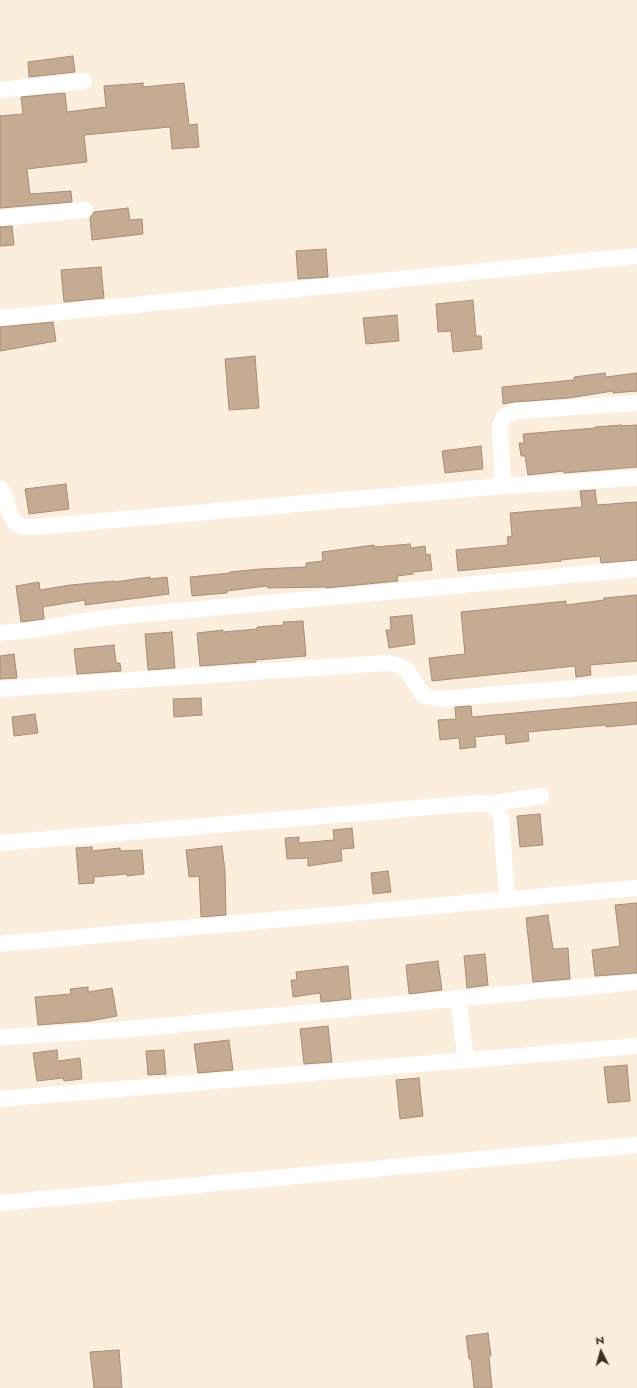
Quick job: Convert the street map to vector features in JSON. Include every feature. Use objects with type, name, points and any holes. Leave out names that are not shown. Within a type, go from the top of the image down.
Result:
[{"type":"street","points":[[0,90],[84,81]]},
{"type":"street","points":[[0,218],[85,210]]},
{"type":"street","points":[[0,318],[637,256]]},
{"type":"street","points":[[503,486],[500,426],[504,417],[514,412],[637,403]]},
{"type":"street","points":[[0,489],[4,494],[9,512],[15,523],[22,528],[34,528],[503,486],[637,478]]},
{"type":"street","points":[[0,633],[34,630],[111,617],[637,569]]},
{"type":"street","points":[[0,689],[387,663],[398,665],[407,670],[424,696],[440,699],[637,683]]},
{"type":"street","points":[[489,804],[541,796]]},
{"type":"street","points":[[0,843],[478,802],[495,806],[501,816],[507,899]]},
{"type":"street","points":[[0,944],[637,888]]},
{"type":"street","points":[[0,1037],[119,1030],[637,982]]},
{"type":"street","points":[[458,999],[466,1060]]},
{"type":"street","points":[[0,1099],[637,1046]]},
{"type":"street","points":[[0,1203],[637,1145]]},
{"type":"building","points":[[73,56],[75,72],[29,77],[28,62]]},
{"type":"building","points":[[143,83],[143,87],[184,83],[189,125],[197,124],[199,147],[172,149],[170,127],[84,135],[87,162],[27,169],[30,194],[71,191],[72,202],[0,208],[0,116],[23,114],[21,97],[65,93],[67,112],[106,107],[104,86]]},
{"type":"building","points":[[128,208],[130,220],[142,219],[143,234],[92,240],[90,218],[94,212]]},
{"type":"building","points":[[12,226],[14,245],[0,246],[0,227]]},
{"type":"building","points":[[326,249],[328,277],[298,279],[296,251]]},
{"type":"building","points":[[101,267],[104,298],[64,302],[61,270]]},
{"type":"building","points":[[473,300],[476,336],[481,336],[482,349],[453,352],[451,331],[438,332],[436,304]]},
{"type":"building","points":[[397,315],[399,341],[366,344],[363,318]]},
{"type":"building","points":[[53,322],[56,341],[0,351],[0,327]]},
{"type":"building","points":[[255,356],[259,408],[229,410],[225,359]]},
{"type":"building","points":[[605,373],[606,377],[637,373],[637,391],[613,393],[613,391],[569,398],[503,404],[502,387],[574,380],[574,377]]},
{"type":"building","points":[[621,425],[637,425],[637,467],[564,473],[564,471],[528,475],[525,456],[521,456],[519,443],[524,443],[523,434]]},
{"type":"building","points":[[481,446],[483,469],[445,473],[442,451]]},
{"type":"building","points":[[66,484],[69,509],[29,514],[25,489]]},
{"type":"building","points":[[595,490],[597,505],[637,502],[637,560],[601,563],[600,556],[458,571],[456,550],[508,545],[507,537],[512,536],[510,513],[582,507],[580,491]]},
{"type":"building","points":[[410,544],[411,548],[425,546],[426,555],[430,554],[432,570],[413,572],[413,574],[397,576],[398,581],[326,588],[268,588],[267,586],[227,591],[227,593],[192,596],[190,577],[260,569],[306,567],[306,563],[323,561],[322,552],[374,545],[375,547]]},
{"type":"building","points":[[150,577],[150,579],[167,577],[169,594],[85,605],[85,600],[43,607],[44,619],[21,622],[16,586],[39,582],[40,590],[70,585],[114,582]]},
{"type":"building","points":[[637,595],[637,661],[590,665],[591,675],[576,677],[575,666],[432,681],[429,658],[465,654],[461,612],[566,601],[566,605],[604,600],[604,598]]},
{"type":"building","points":[[412,615],[415,644],[389,648],[386,630],[391,630],[390,617]]},
{"type":"building","points":[[303,621],[306,656],[256,660],[256,662],[200,666],[197,633],[223,630],[223,632],[257,629],[257,627],[284,625],[283,622]]},
{"type":"building","points":[[172,632],[175,668],[148,670],[145,634]]},
{"type":"building","points":[[114,645],[116,663],[120,663],[121,671],[77,674],[74,649]]},
{"type":"building","points":[[14,654],[17,678],[0,679],[0,656]]},
{"type":"building","points":[[201,698],[202,715],[174,717],[173,699]]},
{"type":"building","points":[[637,702],[637,724],[606,727],[605,725],[528,732],[529,741],[506,744],[505,734],[475,737],[476,747],[460,749],[459,738],[440,740],[438,720],[456,719],[455,707],[471,706],[472,717]]},
{"type":"building","points":[[35,714],[38,733],[14,736],[12,717]]},
{"type":"building","points":[[540,814],[543,845],[520,847],[517,816]]},
{"type":"building","points":[[352,828],[354,848],[341,849],[342,861],[308,866],[308,858],[287,859],[285,838],[299,837],[299,843],[334,840],[333,830]]},
{"type":"building","points":[[222,846],[225,871],[226,915],[201,917],[199,876],[189,877],[186,850]]},
{"type":"building","points":[[92,847],[92,851],[120,848],[120,851],[142,850],[144,874],[94,877],[94,883],[79,884],[76,848]]},
{"type":"building","points":[[388,871],[391,892],[373,894],[371,873]]},
{"type":"building","points":[[637,903],[637,973],[595,976],[592,950],[620,946],[615,905]]},
{"type":"building","points":[[548,915],[553,949],[568,948],[570,979],[533,982],[526,918]]},
{"type":"building","points":[[485,954],[488,985],[467,988],[464,956]]},
{"type":"building","points":[[438,961],[442,990],[409,994],[406,965]]},
{"type":"building","points":[[348,966],[351,999],[321,1002],[320,993],[293,997],[291,980],[297,980],[296,972]]},
{"type":"building","points":[[88,987],[88,992],[112,988],[117,1016],[90,1021],[38,1025],[35,997],[71,994],[70,989]]},
{"type":"building","points":[[328,1026],[332,1062],[304,1064],[300,1029]]},
{"type":"building","points":[[229,1040],[233,1070],[198,1073],[194,1044]]},
{"type":"building","points":[[57,1050],[58,1061],[80,1058],[82,1079],[64,1081],[63,1078],[37,1081],[33,1053]]},
{"type":"building","points":[[164,1050],[166,1074],[148,1075],[146,1051]]},
{"type":"building","points":[[627,1065],[630,1101],[608,1103],[604,1067]]},
{"type":"building","points":[[419,1078],[423,1116],[400,1119],[396,1080]]},
{"type":"building","points":[[488,1333],[491,1356],[489,1356],[492,1388],[474,1388],[471,1359],[469,1359],[466,1336]]},
{"type":"building","points":[[119,1350],[122,1388],[94,1388],[90,1352]]}]
